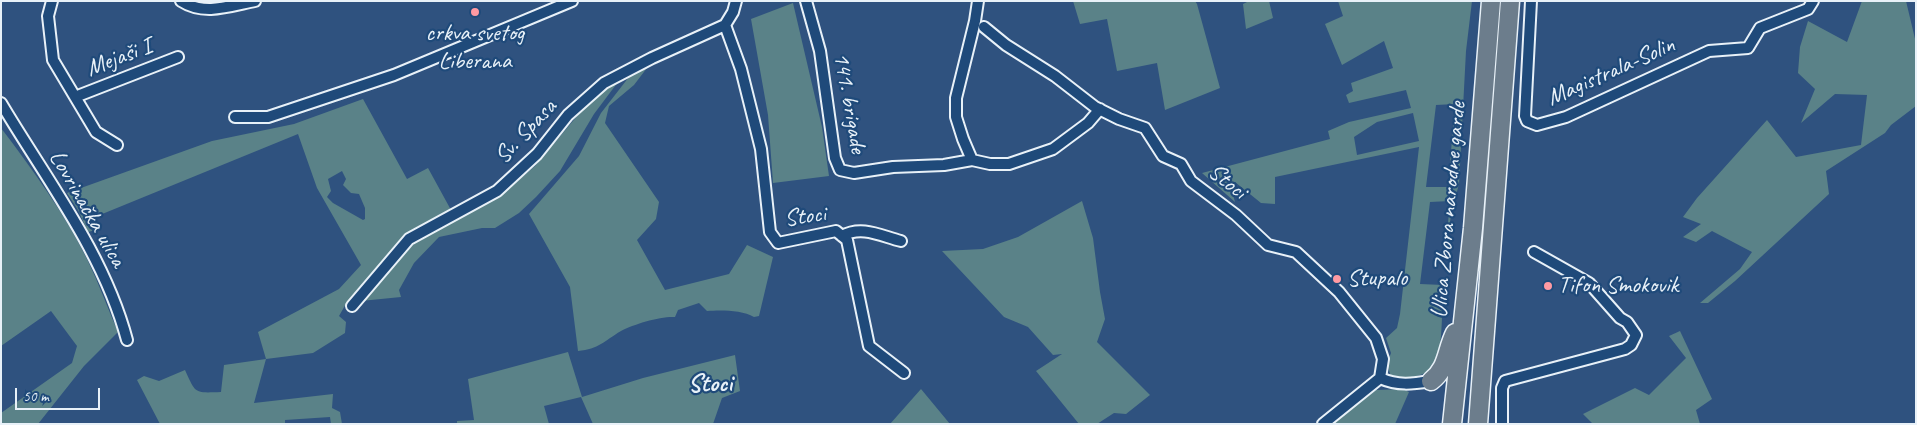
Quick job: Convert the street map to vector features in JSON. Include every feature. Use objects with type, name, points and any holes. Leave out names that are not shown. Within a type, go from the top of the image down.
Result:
[{"type":"highway","name":"Ulica Zbora narodne garde","points":[[1452,424],[1462,316],[1473,228],[1491,1]]},
{"type":"highway","name":"Ulica Zbora narodne garde","points":[[1478,424],[1510,1]]},
{"type":"highway","points":[[1431,381],[1440,374],[1445,364],[1448,345],[1462,316]]},
{"type":"street","points":[[52,1],[48,16],[53,60],[96,132],[117,145]]},
{"type":"street","points":[[181,1],[188,6],[208,10],[255,1]]},
{"type":"street","points":[[236,117],[268,117],[394,76],[572,1]]},
{"type":"street","points":[[725,25],[733,12],[736,1]]},
{"type":"street","name":"141. brigade","points":[[806,1],[820,51],[835,158],[840,170],[854,173],[893,167],[944,165],[972,160],[990,164],[1008,164],[1053,149],[1088,123],[1100,109]]},
{"type":"street","points":[[972,160],[962,139],[956,117],[956,98],[978,1]]},
{"type":"street","name":"Magistrala-Solin","points":[[1531,1],[1525,116],[1527,121],[1537,125],[1566,117],[1710,51],[1748,48],[1760,28],[1808,9],[1813,1]]},
{"type":"street","name":"Stoci","points":[[725,25],[741,69],[761,149],[770,232],[778,243],[836,231],[847,240],[869,346],[904,373]]},
{"type":"street","name":"Sv. Spasa","points":[[352,306],[409,239],[497,191],[537,154],[568,115],[604,84],[652,58],[725,25]]},
{"type":"street","points":[[984,27],[1006,45],[1055,76],[1100,109]]},
{"type":"street","name":"Mejaši I","points":[[75,97],[178,56]]},
{"type":"street","name":"Lovrinačka ulica","points":[[1,103],[76,226],[105,278],[127,340]]},
{"type":"street","name":"Stoci","points":[[1100,109],[1119,119],[1145,128],[1163,156],[1181,164],[1191,181],[1236,215],[1268,244],[1296,252],[1339,292],[1376,338],[1383,359],[1380,378]]},
{"type":"street","points":[[842,236],[850,231],[865,230],[901,241]]},
{"type":"street","points":[[1502,424],[1502,388],[1508,379],[1625,349],[1631,345],[1636,336],[1627,322],[1620,318],[1589,283],[1534,252]]},
{"type":"street","points":[[1323,424],[1380,378],[1394,384],[1413,384],[1431,381]]},
{"type":"green space","points":[[1073,1],[1195,1],[1220,88],[1165,110],[1157,63],[1117,71],[1107,19],[1080,24]]},
{"type":"green space","points":[[1249,1],[1269,1],[1273,18],[1246,29],[1243,4]]},
{"type":"green space","points":[[1338,1],[1472,1],[1466,51],[1459,184],[1446,245],[1450,201],[1430,202],[1420,284],[1443,285],[1440,347],[1436,362],[1432,367],[1428,371],[1416,376],[1391,377],[1387,364],[1391,353],[1386,338],[1397,328],[1400,314],[1419,147],[1275,177],[1275,204],[1261,203],[1235,182],[1231,188],[1235,202],[1202,173],[1330,139],[1328,131],[1349,122],[1411,108],[1406,90],[1349,103],[1346,95],[1353,91],[1351,83],[1393,68],[1384,41],[1342,65],[1325,24],[1343,16]],"holes":[[[1455,104],[1448,187],[1426,187],[1436,105]],[[1413,113],[1419,141],[1357,155],[1354,137],[1377,122]]]},
{"type":"green space","points":[[1862,1],[1906,1],[1916,43],[1916,106],[1891,125],[1885,133],[1826,171],[1829,194],[1735,281],[1708,303],[1700,303],[1740,269],[1752,252],[1712,231],[1696,242],[1683,237],[1701,224],[1683,217],[1697,198],[1767,120],[1796,157],[1861,145],[1867,95],[1835,94],[1801,123],[1815,89],[1798,73],[1800,47],[1808,21],[1847,42]]},
{"type":"green space","points":[[793,3],[822,127],[829,176],[773,183],[768,115],[751,19]]},
{"type":"green space","points":[[650,64],[634,85],[609,106],[605,123],[659,202],[656,219],[637,240],[665,290],[729,274],[747,245],[773,257],[759,316],[754,317],[731,311],[707,311],[699,303],[678,310],[675,317],[655,319],[633,326],[621,331],[601,344],[578,351],[570,287],[529,214],[579,156],[601,113],[632,73]]},
{"type":"green space","points":[[621,78],[594,114],[560,171],[519,213],[495,228],[482,228],[439,237],[414,263],[399,290],[401,297],[361,301],[420,237],[507,190],[535,166],[588,103]]},
{"type":"green space","points":[[363,99],[407,179],[428,168],[451,210],[402,239],[392,254],[347,302],[339,316],[346,322],[345,333],[313,353],[266,359],[258,332],[339,289],[361,265],[317,188],[298,134],[90,219],[95,230],[88,232],[78,210],[67,193],[212,141],[294,124]],"holes":[[[342,171],[346,179],[343,185],[351,193],[359,194],[365,208],[365,219],[363,220],[333,203],[327,197],[331,191],[328,179]]]},
{"type":"green space","points":[[1,128],[37,176],[69,226],[92,270],[118,332],[84,366],[38,424],[1,424],[1,413],[72,363],[77,346],[51,311],[1,346]]},
{"type":"green space","points":[[1082,201],[1093,238],[1105,319],[1097,342],[1150,395],[1126,414],[1114,413],[1097,424],[1079,424],[1036,371],[1062,354],[1053,355],[1028,327],[1004,317],[942,251],[983,249],[1018,237]]},
{"type":"green space","points":[[1680,331],[1712,399],[1696,410],[1700,424],[1593,424],[1583,414],[1635,388],[1649,395],[1686,358],[1669,336]]},
{"type":"green space","points":[[568,352],[582,397],[643,378],[735,355],[740,391],[722,398],[713,424],[593,424],[581,397],[544,406],[549,424],[457,424],[457,421],[474,420],[468,379]]},
{"type":"green space","points":[[266,359],[254,403],[333,394],[332,408],[340,412],[342,424],[331,424],[330,417],[285,420],[285,424],[160,424],[137,380],[144,376],[159,381],[185,370],[191,384],[197,390],[201,392],[221,392],[224,365]]},
{"type":"green space","points":[[921,389],[950,424],[890,424]]},
{"type":"green space","points":[[1403,389],[1409,392],[1395,424],[1332,424],[1376,390]]},
{"type":"place","name":"crkva svetog Liberana","points":[[475,12]]},
{"type":"place","name":"Stupalo","points":[[1337,279]]},
{"type":"place","name":"Tifon Smokovik","points":[[1548,286]]},
{"type":"district","name":"Stoci","points":[[710,384]]}]
